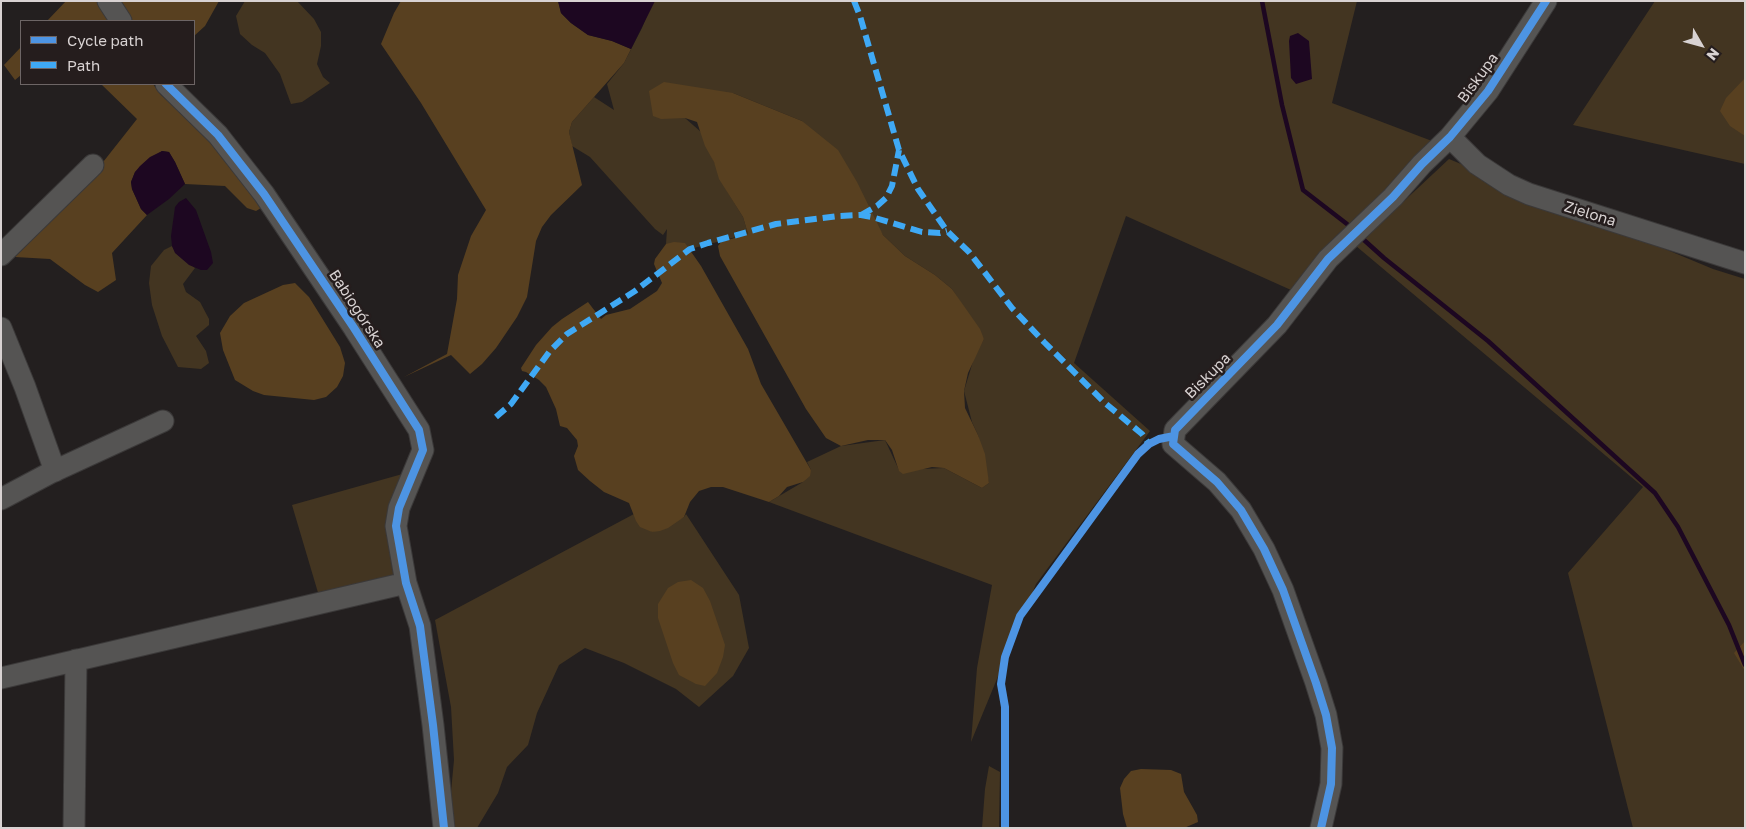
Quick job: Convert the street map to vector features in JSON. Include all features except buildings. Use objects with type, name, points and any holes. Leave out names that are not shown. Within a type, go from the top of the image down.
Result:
[{"type":"street","points":[[108,1],[120,20]]},
{"type":"street","name":"Biskupa","points":[[1321,828],[1331,784],[1332,748],[1326,715],[1283,590],[1264,549],[1241,510],[1217,482],[1173,444],[1174,436],[1180,424],[1277,325],[1328,259],[1393,197],[1422,164],[1450,137],[1488,91],[1546,1]]},
{"type":"street","name":"Babiogórska","points":[[167,85],[218,135],[264,194],[354,328],[419,430],[423,450],[399,508],[396,526],[406,583],[420,626],[444,828]]},
{"type":"street","name":"Zielona","points":[[1450,137],[1477,164],[1509,185],[1529,194],[1745,264]]},
{"type":"street","points":[[1,255],[93,165]]},
{"type":"street","points":[[1,328],[25,387],[55,471]]},
{"type":"street","points":[[1,499],[55,471],[163,421]]},
{"type":"street","points":[[1,678],[406,583]]},
{"type":"street","points":[[74,828],[76,660]]},
{"type":"shaded area","points":[[66,1],[96,1],[110,20],[48,20]]},
{"type":"shaded area","points":[[113,1],[219,1],[205,26],[195,35],[195,20],[126,20]]},
{"type":"shaded area","points":[[245,1],[297,1],[314,19],[321,32],[321,46],[317,64],[323,77],[330,83],[302,102],[291,104],[280,74],[265,53],[240,34],[236,16]]},
{"type":"shaded area","points":[[401,1],[558,1],[561,13],[588,35],[612,41],[631,49],[624,63],[572,122],[569,132],[582,185],[551,215],[542,227],[536,241],[527,297],[517,317],[496,348],[470,374],[451,355],[404,377],[447,354],[457,299],[458,275],[471,236],[486,210],[421,103],[381,44]]},
{"type":"shaded area","points":[[558,1],[655,1],[631,49],[612,41],[588,35],[561,13]]},
{"type":"shaded area","points":[[653,1],[1357,1],[1332,103],[1432,141],[1377,198],[1334,238],[1291,290],[1126,216],[1074,363],[1150,431],[1036,584],[971,742],[977,668],[992,585],[769,502],[803,482],[811,470],[807,462],[841,446],[885,440],[899,470],[944,468],[982,488],[989,483],[978,435],[972,422],[964,391],[974,358],[984,339],[952,289],[935,275],[905,256],[883,235],[802,121],[733,93],[685,118],[701,132],[727,191],[743,217],[748,234],[690,249],[666,244],[667,229],[663,235],[655,229],[590,157],[572,146],[569,132],[572,122],[594,97],[614,110],[607,84],[624,63]]},
{"type":"shaded area","points":[[1655,1],[1745,1],[1745,164],[1573,125]]},
{"type":"shaded area","points":[[1298,33],[1309,41],[1312,79],[1296,84],[1291,78],[1289,41],[1290,36]]},
{"type":"shaded area","points":[[20,48],[20,76],[15,80],[4,65]]},
{"type":"shaded area","points":[[1745,78],[1745,136],[1730,126],[1720,111],[1726,98]]},
{"type":"shaded area","points":[[664,82],[733,93],[802,121],[838,150],[857,182],[883,235],[905,256],[935,275],[952,289],[980,329],[984,339],[968,373],[964,391],[965,408],[985,454],[989,483],[982,488],[944,468],[932,467],[903,474],[899,471],[892,450],[885,440],[868,440],[841,446],[826,438],[806,409],[720,256],[718,246],[721,242],[748,234],[743,217],[719,179],[697,122],[685,118],[661,119],[653,116],[649,91]]},
{"type":"shaded area","points":[[102,85],[154,85],[161,95],[212,139],[266,205],[256,211],[247,208],[225,186],[185,184],[169,152],[162,151],[135,172],[131,182],[141,209],[147,215],[112,253],[116,280],[98,292],[85,285],[50,259],[15,257],[96,171],[137,119]]},
{"type":"shaded area","points":[[162,151],[169,152],[185,184],[169,199],[147,215],[141,209],[131,182],[140,166],[150,157]]},
{"type":"shaded area","points":[[1449,159],[1713,269],[1745,279],[1745,828],[1633,828],[1568,573],[1643,487],[1356,246]]},
{"type":"shaded area","points":[[186,198],[196,210],[211,252],[213,263],[207,270],[201,270],[189,265],[175,253],[172,246],[171,236],[175,207]]},
{"type":"shaded area","points":[[674,242],[685,243],[701,266],[748,349],[761,384],[811,470],[810,476],[803,482],[787,487],[779,496],[769,502],[723,487],[711,487],[699,491],[690,502],[684,517],[668,528],[652,532],[640,527],[629,503],[604,492],[578,470],[574,456],[578,446],[577,440],[567,428],[560,426],[556,409],[546,387],[539,380],[522,371],[521,368],[536,345],[552,327],[588,302],[601,319],[606,315],[630,309],[657,291],[662,283],[654,264],[655,259],[666,244]]},
{"type":"shaded area","points":[[172,246],[176,253],[195,268],[183,284],[186,292],[200,302],[209,319],[209,325],[196,336],[206,351],[209,363],[201,369],[178,367],[162,336],[152,305],[149,283],[151,266],[164,250]]},
{"type":"shaded area","points":[[295,283],[309,297],[340,347],[345,363],[343,376],[337,387],[326,397],[314,400],[264,395],[253,391],[235,380],[223,350],[220,333],[230,316],[244,303],[283,285]]},
{"type":"shaded area","points":[[406,473],[396,579],[319,596],[292,505]]},
{"type":"shaded area","points":[[634,514],[652,532],[684,517],[686,514],[739,595],[749,648],[733,676],[699,707],[676,689],[624,663],[585,648],[559,665],[537,713],[528,745],[507,767],[498,793],[477,828],[454,828],[452,826],[451,792],[454,760],[451,707],[435,620]]},
{"type":"shaded area","points":[[691,580],[703,588],[710,601],[725,645],[717,673],[705,686],[696,684],[679,675],[658,618],[658,604],[668,588],[678,582]]},
{"type":"shaded area","points":[[1745,641],[1745,671],[1734,653]]},
{"type":"shaded area","points":[[989,766],[1000,772],[999,828],[982,828]]},
{"type":"shaded area","points":[[1141,769],[1171,770],[1181,774],[1184,792],[1197,815],[1198,822],[1184,828],[1127,828],[1123,814],[1120,788],[1124,779],[1131,771]]},
{"type":"waterway","points":[[1262,1],[1282,105],[1303,190],[1347,224]]},
{"type":"waterway","points":[[1364,240],[1488,341],[1655,493],[1678,527],[1729,625],[1745,665]]},
{"type":"marked path","points":[[854,1],[899,150],[918,189],[947,231],[969,252],[1012,308],[1105,403],[1142,434],[1149,444]]},
{"type":"marked path","points":[[861,215],[877,206],[886,198],[892,186],[899,150]]},
{"type":"marked path","points":[[496,417],[511,404],[550,351],[567,334],[635,291],[690,249],[776,224],[838,216],[861,215],[872,217],[922,232],[940,233],[947,231]]},
{"type":"cycle path","points":[[1321,828],[1331,784],[1332,748],[1326,715],[1283,590],[1264,549],[1241,510],[1217,482],[1173,444],[1175,430],[1277,325],[1328,259],[1393,197],[1422,164],[1450,137],[1488,91],[1546,1]]},
{"type":"cycle path","points":[[167,85],[218,135],[264,194],[354,328],[419,430],[423,450],[399,508],[396,526],[406,583],[420,626],[444,828]]},
{"type":"cycle path","points":[[1005,828],[1005,707],[1001,684],[1005,657],[1020,616],[1138,454],[1149,444],[1159,439],[1174,436]]}]
